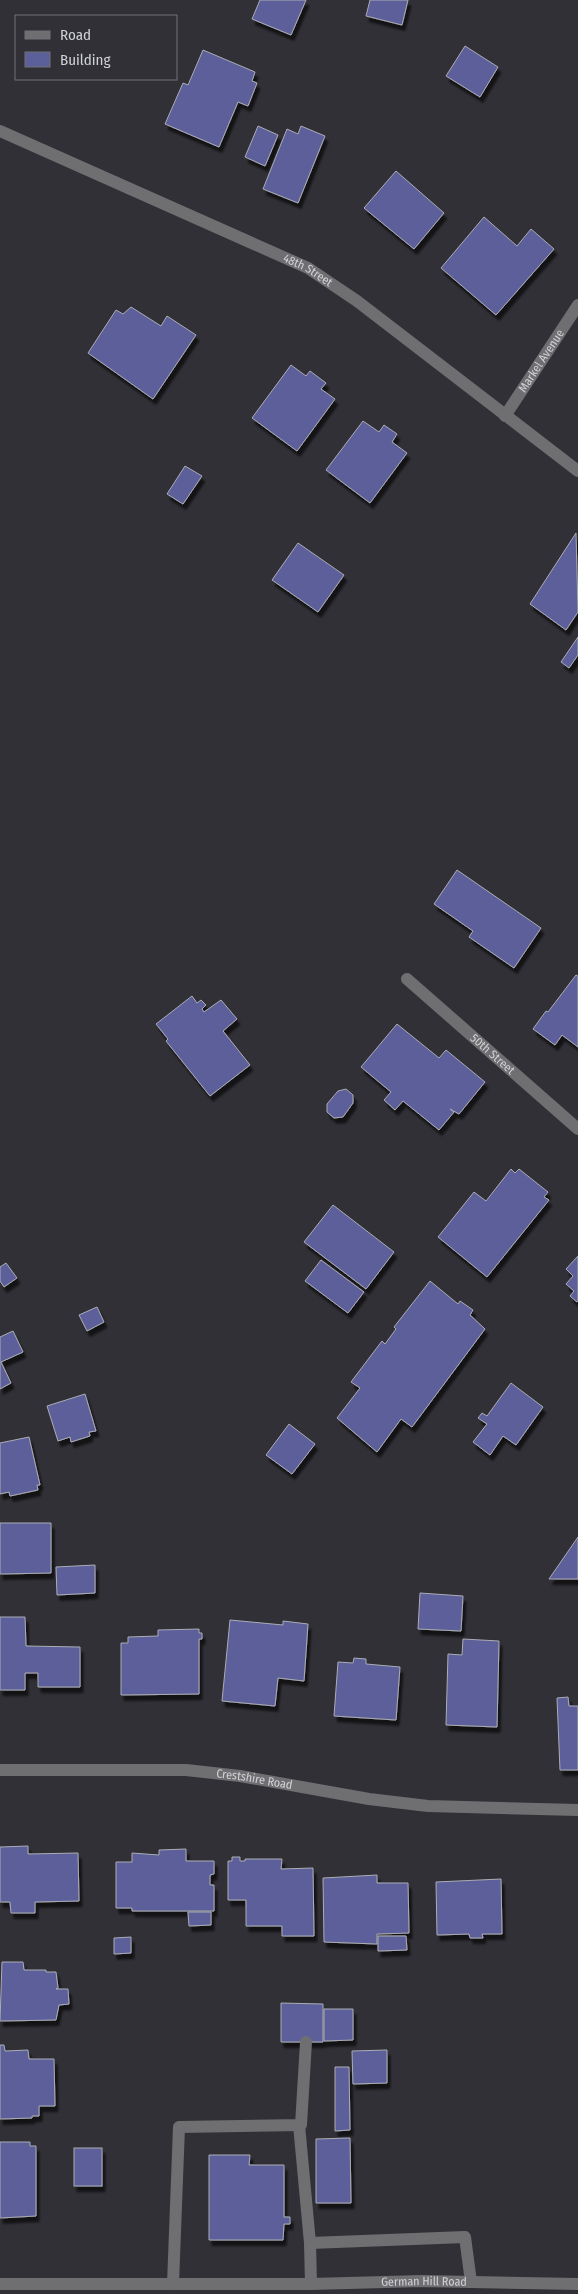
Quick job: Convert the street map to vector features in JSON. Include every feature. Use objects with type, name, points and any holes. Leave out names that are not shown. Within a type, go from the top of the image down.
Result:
[{"type":"street","name":"48th Street","points":[[0,131],[308,268],[357,301],[578,472]]},
{"type":"street","name":"Markel Avenue","points":[[505,416],[578,305]]},
{"type":"street","name":"50th Street","points":[[407,979],[578,1129]]},
{"type":"street","name":"Crestshire Road","points":[[0,1770],[186,1770],[240,1776],[369,1799],[428,1806],[578,1810]]},
{"type":"street","points":[[306,2042],[300,2125],[310,2243],[311,2284]]},
{"type":"street","points":[[173,2284],[179,2127],[300,2125]]},
{"type":"street","points":[[310,2243],[465,2237],[471,2282]]},
{"type":"street","name":"German Hill Road","points":[[0,2284],[471,2282],[521,2289],[578,2284]]},
{"type":"building","points":[[260,0],[306,0],[291,35],[252,19]]},
{"type":"building","points":[[370,0],[408,0],[402,25],[366,16]]},
{"type":"building","points":[[465,46],[498,67],[480,97],[446,76]]},
{"type":"building","points":[[203,50],[255,72],[252,81],[257,83],[248,106],[238,102],[219,147],[165,124],[183,83],[188,85]]},
{"type":"building","points":[[258,126],[278,135],[265,166],[245,157]]},
{"type":"building","points":[[301,126],[325,136],[298,203],[263,189],[287,129],[298,134]]},
{"type":"building","points":[[396,171],[444,213],[414,249],[364,208]]},
{"type":"building","points":[[484,217],[517,246],[531,229],[554,249],[496,315],[441,268]]},
{"type":"building","points":[[131,307],[161,326],[167,316],[196,335],[153,399],[88,353],[116,310],[123,314]]},
{"type":"building","points":[[291,365],[306,376],[310,371],[326,383],[321,389],[335,399],[297,451],[252,418]]},
{"type":"building","points":[[363,421],[379,432],[384,425],[397,434],[392,442],[407,453],[370,503],[326,470]]},
{"type":"building","points":[[185,466],[202,476],[183,504],[167,494]]},
{"type":"building","points":[[576,533],[578,612],[566,630],[530,604]]},
{"type":"building","points":[[298,543],[344,575],[318,612],[272,580]]},
{"type":"building","points":[[578,637],[578,655],[569,668],[561,662]]},
{"type":"building","points":[[457,870],[541,928],[514,968],[469,937],[473,931],[434,904]]},
{"type":"building","points":[[576,975],[578,976],[578,1047],[562,1035],[555,1045],[533,1029]]},
{"type":"building","points":[[192,996],[197,1003],[201,1000],[206,1005],[202,1009],[204,1012],[221,1000],[237,1019],[223,1031],[250,1065],[210,1096],[166,1041],[168,1039],[156,1024]]},
{"type":"building","points":[[397,1024],[439,1058],[446,1050],[485,1082],[459,1114],[450,1109],[454,1112],[439,1130],[403,1101],[395,1110],[384,1100],[391,1092],[361,1067]]},
{"type":"building","points":[[346,1089],[353,1095],[353,1103],[343,1117],[334,1118],[327,1112],[327,1104],[338,1091]]},
{"type":"building","points":[[511,1169],[515,1173],[519,1169],[548,1192],[544,1197],[549,1200],[487,1277],[438,1237],[474,1192],[486,1201]]},
{"type":"building","points":[[333,1205],[394,1252],[366,1289],[304,1242]]},
{"type":"building","points":[[578,1256],[577,1302],[570,1296],[574,1291],[566,1284],[573,1276],[566,1269]]},
{"type":"building","points":[[321,1260],[364,1292],[348,1313],[305,1281]]},
{"type":"building","points":[[6,1263],[17,1278],[4,1287],[0,1281],[0,1267]]},
{"type":"building","points":[[430,1281],[458,1304],[460,1301],[473,1310],[470,1315],[485,1329],[412,1427],[401,1419],[377,1452],[337,1418],[360,1388],[351,1382],[382,1341],[385,1344],[396,1329],[394,1327]]},
{"type":"building","points":[[97,1307],[104,1322],[87,1331],[79,1315]]},
{"type":"building","points":[[13,1331],[23,1352],[1,1362],[11,1383],[0,1389],[0,1337]]},
{"type":"building","points":[[511,1383],[543,1407],[516,1445],[503,1436],[490,1455],[473,1442],[487,1424],[478,1418],[482,1413],[487,1416]]},
{"type":"building","points":[[85,1394],[96,1431],[89,1432],[90,1436],[71,1442],[70,1437],[58,1441],[47,1406]]},
{"type":"building","points":[[289,1424],[315,1444],[292,1474],[266,1455]]},
{"type":"building","points":[[29,1437],[40,1485],[37,1485],[38,1490],[10,1496],[9,1492],[0,1494],[0,1443]]},
{"type":"building","points":[[0,1523],[51,1523],[51,1573],[0,1574]]},
{"type":"building","points":[[578,1537],[578,1579],[549,1579]]},
{"type":"building","points":[[95,1565],[95,1593],[57,1595],[56,1567]]},
{"type":"building","points":[[420,1593],[463,1596],[461,1631],[418,1629]]},
{"type":"building","points":[[0,1617],[25,1617],[26,1646],[80,1647],[80,1687],[38,1687],[38,1673],[25,1673],[25,1690],[0,1690]]},
{"type":"building","points":[[230,1620],[283,1625],[283,1621],[308,1624],[304,1681],[278,1678],[275,1706],[222,1701]]},
{"type":"building","points":[[199,1629],[199,1633],[202,1633],[202,1639],[199,1639],[199,1694],[121,1695],[121,1643],[128,1643],[128,1637],[158,1636],[158,1630]]},
{"type":"building","points":[[463,1639],[499,1641],[497,1727],[446,1725],[448,1654],[462,1655]]},
{"type":"building","points":[[354,1658],[366,1659],[366,1664],[400,1667],[396,1720],[334,1716],[338,1662],[353,1663]]},
{"type":"building","points":[[568,1697],[569,1706],[578,1706],[578,1770],[560,1770],[557,1698]]},
{"type":"building","points":[[28,1846],[28,1854],[78,1853],[79,1901],[35,1902],[35,1913],[11,1913],[10,1902],[0,1902],[0,1847]]},
{"type":"building","points":[[186,1849],[186,1861],[214,1861],[214,1874],[210,1875],[210,1885],[214,1885],[214,1911],[132,1911],[132,1908],[116,1908],[116,1862],[132,1862],[132,1853],[159,1855],[159,1850]]},
{"type":"building","points":[[232,1857],[240,1857],[240,1861],[245,1861],[245,1859],[282,1859],[281,1869],[313,1868],[314,1936],[282,1936],[282,1926],[246,1926],[246,1900],[228,1900],[228,1861],[232,1861]]},
{"type":"building","points":[[377,1875],[377,1883],[408,1883],[409,1933],[377,1934],[377,1944],[324,1942],[323,1878]]},
{"type":"building","points":[[501,1879],[502,1934],[482,1934],[483,1938],[470,1938],[469,1934],[437,1935],[436,1882]]},
{"type":"building","points":[[188,1912],[211,1912],[211,1925],[189,1926]]},
{"type":"building","points":[[378,1936],[406,1936],[407,1950],[378,1951]]},
{"type":"building","points":[[131,1937],[131,1953],[114,1954],[114,1938]]},
{"type":"building","points":[[2,1962],[23,1962],[24,1970],[56,1972],[58,1988],[56,1989],[68,1989],[69,2004],[59,2005],[56,2020],[0,2021]]},
{"type":"building","points":[[281,2003],[323,2004],[323,2042],[281,2042]]},
{"type":"building","points":[[324,2009],[353,2009],[353,2040],[324,2041]]},
{"type":"building","points":[[0,2045],[4,2045],[5,2051],[28,2050],[29,2059],[54,2059],[55,2106],[39,2106],[39,2116],[32,2116],[32,2118],[0,2119]]},
{"type":"building","points":[[387,2050],[387,2083],[353,2084],[352,2051]]},
{"type":"building","points":[[335,2067],[349,2067],[350,2130],[335,2131]]},
{"type":"building","points":[[350,2138],[351,2203],[316,2203],[316,2139]]},
{"type":"building","points":[[0,2142],[30,2142],[30,2146],[36,2146],[36,2216],[0,2218]]},
{"type":"building","points":[[74,2148],[102,2148],[102,2186],[74,2186]]},
{"type":"building","points":[[209,2155],[250,2155],[249,2165],[284,2165],[284,2217],[290,2217],[290,2224],[284,2224],[283,2240],[209,2240]]}]
